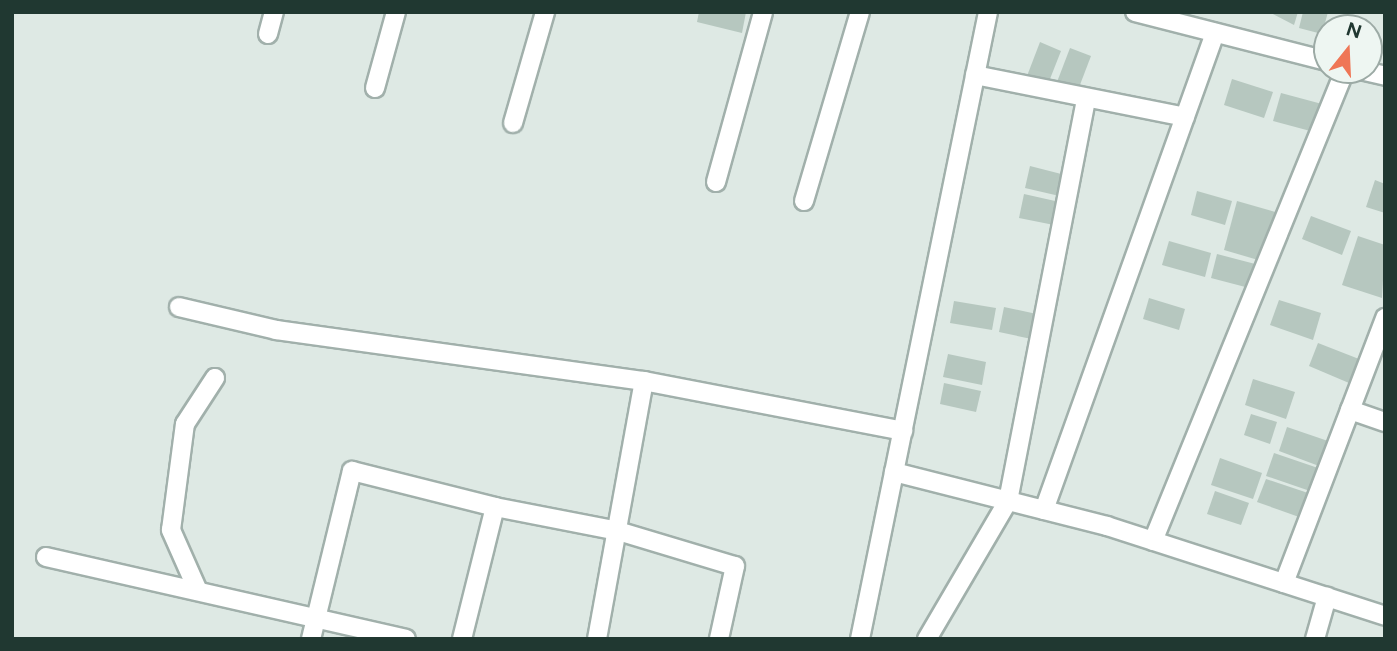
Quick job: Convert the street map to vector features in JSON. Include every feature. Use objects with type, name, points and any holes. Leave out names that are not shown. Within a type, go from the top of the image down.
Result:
[{"type":"street","points":[[268,34],[274,12]]},
{"type":"street","points":[[374,88],[396,12]]},
{"type":"street","points":[[513,123],[545,12]]},
{"type":"street","points":[[716,182],[763,12]]},
{"type":"street","points":[[804,201],[860,12]]},
{"type":"street","points":[[860,639],[988,12]]},
{"type":"street","points":[[1135,12],[1313,58]]},
{"type":"street","points":[[1044,510],[1215,33]]},
{"type":"street","points":[[975,75],[1185,117]]},
{"type":"street","points":[[1153,541],[1339,84]]},
{"type":"street","points":[[927,639],[1008,501],[1086,99]]},
{"type":"street","points":[[179,307],[276,330],[644,381],[903,431]]},
{"type":"street","points":[[1284,583],[1385,318]]},
{"type":"street","points":[[198,591],[171,530],[185,424],[215,378]]},
{"type":"street","points":[[597,639],[644,381]]},
{"type":"street","points":[[1350,410],[1385,422]]},
{"type":"street","points":[[311,639],[352,471],[495,507],[618,531],[735,566],[719,639]]},
{"type":"street","points":[[894,472],[1153,541],[1385,616]]},
{"type":"street","points":[[462,639],[495,507]]},
{"type":"street","points":[[46,557],[406,639]]},
{"type":"street","points":[[1315,639],[1327,597]]},
{"type":"building","points":[[699,12],[746,12],[742,33],[697,22]]},
{"type":"building","points":[[1269,12],[1298,12],[1294,25]]},
{"type":"building","points":[[1303,12],[1328,12],[1313,14],[1313,32],[1299,28]]},
{"type":"building","points":[[1040,42],[1061,51],[1048,84],[1027,76]]},
{"type":"building","points":[[1070,48],[1091,56],[1078,90],[1057,82]]},
{"type":"building","points":[[1232,79],[1273,92],[1264,118],[1224,105]]},
{"type":"building","points":[[1281,93],[1322,104],[1314,132],[1273,121]]},
{"type":"building","points":[[1030,166],[1073,177],[1068,198],[1025,188]]},
{"type":"building","points":[[1375,180],[1385,184],[1385,213],[1366,207]]},
{"type":"building","points":[[1197,191],[1232,201],[1225,225],[1191,215]]},
{"type":"building","points":[[1024,194],[1064,203],[1059,226],[1019,218]]},
{"type":"building","points":[[1237,201],[1279,213],[1265,262],[1224,250]]},
{"type":"building","points":[[1311,216],[1351,231],[1342,255],[1302,239]]},
{"type":"building","points":[[1358,236],[1385,245],[1382,298],[1342,285]]},
{"type":"building","points":[[1169,241],[1211,253],[1205,277],[1162,265]]},
{"type":"building","points":[[1217,254],[1259,265],[1253,289],[1211,278]]},
{"type":"building","points":[[1149,298],[1185,309],[1179,330],[1143,319]]},
{"type":"building","points":[[1279,300],[1321,313],[1313,340],[1270,325]]},
{"type":"building","points":[[954,301],[996,308],[992,330],[950,323]]},
{"type":"building","points":[[1004,307],[1046,316],[1041,341],[999,332]]},
{"type":"building","points":[[1318,343],[1359,359],[1349,383],[1309,366]]},
{"type":"building","points":[[948,354],[986,362],[982,385],[943,377]]},
{"type":"building","points":[[1253,379],[1295,392],[1286,419],[1245,405]]},
{"type":"building","points":[[944,383],[981,391],[976,412],[940,404]]},
{"type":"building","points":[[1251,414],[1277,422],[1270,444],[1244,435]]},
{"type":"building","points":[[1287,427],[1328,441],[1319,466],[1279,451]]},
{"type":"building","points":[[1274,453],[1318,468],[1310,491],[1266,476]]},
{"type":"building","points":[[1220,458],[1262,473],[1253,499],[1211,485]]},
{"type":"building","points":[[1266,479],[1308,493],[1299,517],[1257,502]]},
{"type":"building","points":[[1215,491],[1249,503],[1241,525],[1207,514]]}]
